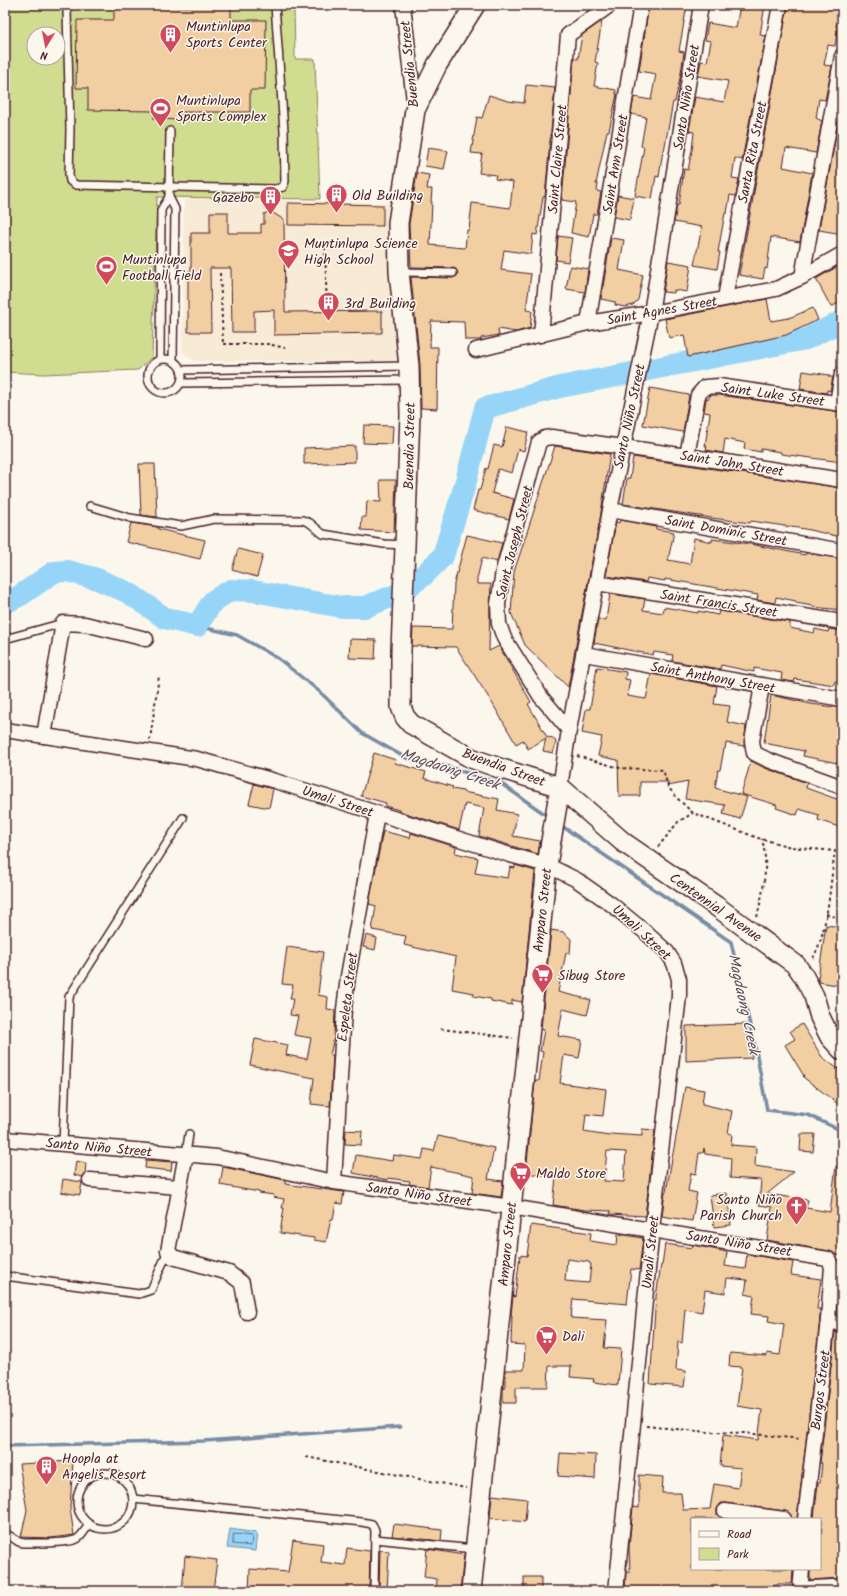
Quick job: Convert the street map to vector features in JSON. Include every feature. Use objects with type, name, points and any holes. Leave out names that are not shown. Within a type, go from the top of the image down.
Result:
[{"type":"street","name":"Buendia Street","points":[[403,5],[415,110],[398,223],[398,272],[410,373],[410,433],[400,697],[401,707],[405,717],[420,730],[471,758],[502,769],[559,793]]},
{"type":"street","points":[[415,110],[437,65],[475,5]]},
{"type":"street","name":"Saint Claire Street","points":[[541,335],[568,35],[610,5]]},
{"type":"street","name":"Saint Ann Street","points":[[588,323],[641,5]]},
{"type":"street","name":"Santo Niño Street","points":[[553,826],[596,583],[622,447],[651,313],[701,5]]},
{"type":"street","name":"Santa Rita Street","points":[[725,298],[780,5]]},
{"type":"street","points":[[802,277],[842,56]]},
{"type":"street","name":"Saint Agnes Street","points":[[476,350],[588,323],[651,313],[776,289],[802,277],[842,254]]},
{"type":"street","points":[[839,403],[842,374]]},
{"type":"street","name":"Saint Luke Street","points":[[687,456],[698,395],[705,387],[719,386],[839,403]]},
{"type":"street","name":"Saint Joseph Street","points":[[569,730],[541,697],[504,638],[499,624],[498,604],[503,571],[540,442],[545,438],[552,436],[622,447]]},
{"type":"street","name":"Saint John Street","points":[[622,447],[842,480]]},
{"type":"street","name":"Saint Dominic Street","points":[[610,510],[842,551]]},
{"type":"street","name":"Saint Francis Street","points":[[596,583],[842,622]]},
{"type":"street","points":[[44,736],[63,623],[86,624],[146,639]]},
{"type":"street","name":"Saint Anthony Street","points":[[584,654],[842,699]]},
{"type":"street","points":[[762,686],[752,741],[754,753],[768,760],[842,787]]},
{"type":"street","name":"Umali Street","points":[[5,730],[197,759],[275,781],[376,814],[547,865],[576,880],[611,904],[666,952],[674,963],[679,979],[679,996],[652,1229],[634,1424],[616,1591]]},
{"type":"street","name":"Centennial Avenue","points":[[559,793],[623,842],[796,965],[814,996],[820,1017],[830,1037],[842,1050]]},
{"type":"street","name":"Espeleta Street","points":[[334,1182],[348,976],[376,814]]},
{"type":"street","name":"Amparo Street","points":[[471,1591],[528,1040],[547,865],[553,826]]},
{"type":"street","name":"Santo Niño Street","points":[[5,1139],[217,1157],[334,1182],[652,1229],[824,1257],[831,1262]]},
{"type":"street","points":[[186,1154],[168,1251],[173,1256],[229,1273],[242,1283],[247,1312]]},
{"type":"street","points":[[90,1180],[179,1187]]},
{"type":"street","name":"Burgos Street","points":[[805,1518],[828,1320],[832,1271],[831,1262]]},
{"type":"street","points":[[828,1320],[842,1325]]},
{"type":"street","points":[[725,1511],[777,1518]]},
{"type":"street","points":[[800,1591],[802,1570]]},
{"type":"street","points":[[804,1591],[842,1589]]},
{"type":"lane","points":[[69,5],[67,11],[70,181],[76,184],[275,190],[283,187],[285,181],[284,131],[275,5]]},
{"type":"lane","points":[[170,131],[169,197],[175,209],[173,360],[182,370],[182,383]]},
{"type":"lane","points":[[160,359],[160,210],[169,197]]},
{"type":"lane","points":[[398,272],[453,273]]},
{"type":"lane","points":[[173,360],[160,359],[155,361],[148,371],[148,377],[152,387],[162,393],[174,391],[182,383],[296,381],[410,373]]},
{"type":"lane","points":[[182,370],[254,370],[295,368],[410,373]]},
{"type":"lane","points":[[295,368],[296,381]]},
{"type":"lane","points":[[252,381],[254,370]]},
{"type":"lane","points":[[90,506],[130,518],[181,526],[214,519],[303,520],[310,522],[323,534],[384,544],[406,545]]},
{"type":"lane","points":[[5,639],[17,637],[63,623]]},
{"type":"lane","points":[[62,1144],[69,997],[183,818]]},
{"type":"lane","points":[[186,1154],[189,1134]]},
{"type":"lane","points":[[5,1276],[139,1294],[151,1290],[168,1251]]},
{"type":"lane","points":[[103,1472],[112,1473],[127,1483],[131,1490],[133,1499],[132,1509],[127,1518],[119,1525],[109,1528],[99,1528],[89,1524],[82,1518],[78,1511],[76,1502],[80,1485],[90,1476],[103,1472]]},
{"type":"lane","points":[[133,1499],[372,1524],[374,1527],[375,1539],[374,1591]]},
{"type":"lane","points":[[5,1533],[18,1542],[24,1543],[68,1541],[76,1539],[82,1535],[89,1524]]},
{"type":"lane","points":[[375,1539],[475,1549]]},
{"type":"path","points":[[325,247],[327,312]]},
{"type":"path","points":[[220,273],[223,344],[268,344],[285,348]]},
{"type":"path","points":[[148,751],[159,676]]},
{"type":"path","points":[[566,753],[620,768],[662,770],[668,787],[693,813],[762,839],[791,847],[835,851],[826,914],[818,950],[803,975]]},
{"type":"path","points":[[648,860],[674,826],[693,813]]},
{"type":"path","points":[[754,934],[761,901],[766,856],[762,839]]},
{"type":"path","points":[[826,914],[842,919]]},
{"type":"path","points":[[441,1029],[528,1040]]},
{"type":"path","points":[[634,1424],[707,1432],[744,1433],[814,1441]]},
{"type":"path","points":[[306,1457],[481,1491]]},
{"type":"shaded area","name":"Muntinlupa Science High School","points":[[189,198],[394,203],[400,361],[193,361],[182,351],[184,203]]},
{"type":"green space","name":"Muntinlupa Sports Complex","points":[[5,5],[294,5],[295,59],[315,59],[320,199],[157,197],[152,357],[138,370],[44,374],[5,372]]},
{"type":"water","points":[[230,1529],[257,1533],[255,1551],[227,1548]]},
{"type":"building","points":[[649,5],[687,5],[679,51],[684,52],[681,73],[675,102],[673,102],[659,177],[656,176],[652,199],[635,196],[644,147],[641,146],[646,117],[631,114],[634,97],[651,100],[656,74],[639,71]]},
{"type":"building","points":[[740,5],[765,5],[760,35],[766,36],[742,160],[735,158],[732,178],[739,179],[736,196],[730,195],[727,213],[725,213],[718,252],[720,252],[717,269],[694,265],[702,227],[674,222],[677,205],[679,205],[684,169],[688,170],[692,150],[694,132],[689,131],[695,97],[724,102],[728,81],[698,76],[701,61],[707,62],[711,41],[705,40],[708,23],[736,28]]},
{"type":"building","points":[[788,5],[840,5],[836,27],[838,27],[835,46],[828,45],[824,65],[832,66],[825,100],[819,99],[816,118],[822,121],[816,153],[786,148],[783,167],[812,173],[800,242],[771,237],[767,269],[765,268],[763,279],[739,275]]},
{"type":"building","name":"Muntinlupa Sports Center","points":[[114,6],[231,7],[231,20],[266,20],[265,90],[250,90],[250,112],[182,112],[182,120],[154,119],[154,111],[88,110],[88,88],[76,88],[77,20],[114,20]]},
{"type":"building","points":[[602,21],[595,62],[598,63],[594,86],[616,90],[617,94],[609,131],[607,131],[596,184],[598,184],[597,191],[601,192],[597,214],[593,214],[589,237],[571,233],[576,202],[562,200],[574,58],[578,59],[582,35]]},
{"type":"building","points":[[526,85],[555,88],[545,197],[543,197],[537,235],[533,234],[531,254],[504,250],[501,270],[531,274],[526,310],[532,311],[530,328],[516,332],[498,329],[499,335],[481,338],[481,340],[465,340],[464,322],[431,321],[430,347],[438,347],[437,409],[421,408],[420,365],[411,277],[453,278],[457,276],[458,273],[456,269],[453,268],[411,267],[409,224],[417,173],[429,175],[427,189],[432,189],[430,245],[465,248],[472,203],[510,208],[513,182],[495,179],[496,175],[479,173],[482,154],[471,153],[477,117],[482,118],[489,95],[508,101],[524,103]]},
{"type":"building","points":[[838,124],[842,124],[842,234],[819,230]]},
{"type":"building","points":[[428,148],[448,151],[444,169],[425,166]]},
{"type":"building","points":[[618,195],[634,198],[630,220],[614,217]]},
{"type":"building","name":"Old Building","points":[[288,203],[383,205],[383,226],[288,225]]},
{"type":"building","points":[[270,211],[284,220],[285,312],[382,311],[382,333],[274,335],[274,310],[254,311],[254,332],[232,332],[231,268],[210,268],[211,332],[188,332],[188,271],[191,271],[191,233],[210,233],[210,212],[228,212],[228,233],[261,233],[261,224],[264,224],[264,214]]},
{"type":"building","points":[[558,236],[572,238],[568,262],[556,260]]},
{"type":"building","points":[[611,238],[624,240],[619,270],[643,275],[638,300],[633,305],[625,307],[615,305],[615,302],[601,299]]},
{"type":"building","points":[[668,261],[691,265],[687,292],[674,290],[674,293],[663,292]]},
{"type":"building","points":[[842,264],[842,301],[831,307],[816,279]]},
{"type":"building","points":[[570,266],[588,269],[585,292],[566,289]]},
{"type":"building","points":[[767,299],[771,321],[789,318],[813,308],[818,320],[786,335],[688,357],[684,335],[669,338],[665,319]]},
{"type":"building","points":[[803,371],[833,377],[830,391],[827,390],[827,393],[800,389]]},
{"type":"building","points":[[650,388],[689,395],[683,432],[643,425]]},
{"type":"building","points":[[710,395],[842,412],[842,462],[781,454],[781,452],[761,449],[761,452],[744,449],[745,443],[725,439],[723,453],[706,450],[707,446],[705,446],[710,413],[704,412],[706,399],[709,398]]},
{"type":"building","points":[[364,425],[393,426],[392,444],[363,443]]},
{"type":"building","points":[[507,427],[528,432],[524,451],[518,449],[512,473],[498,469],[492,493],[514,499],[509,519],[473,510],[486,468],[488,469],[494,445],[502,447]]},
{"type":"building","points":[[355,446],[355,462],[304,464],[304,448]]},
{"type":"building","points":[[555,446],[610,454],[600,519],[568,687],[525,645],[511,613],[514,572]]},
{"type":"building","points":[[633,457],[842,488],[841,537],[805,529],[751,521],[750,523],[712,518],[623,504],[627,478],[630,478]]},
{"type":"building","points":[[139,464],[155,464],[157,517],[141,515]]},
{"type":"building","points":[[380,480],[396,480],[394,532],[361,530],[362,517],[366,517],[367,501],[381,502]]},
{"type":"building","points":[[620,520],[674,532],[668,560],[690,564],[694,538],[712,542],[712,539],[750,544],[805,555],[806,553],[842,559],[842,610],[813,607],[796,603],[796,601],[776,597],[775,603],[757,600],[758,595],[665,579],[665,581],[647,578],[646,582],[606,576],[616,522],[619,523]]},
{"type":"building","points":[[131,523],[158,527],[158,529],[205,540],[200,559],[126,542]]},
{"type":"building","points":[[467,535],[502,543],[497,562],[482,558],[477,579],[477,584],[491,584],[489,651],[499,646],[531,702],[528,704],[547,737],[553,738],[556,742],[553,753],[543,751],[546,738],[528,749],[523,740],[516,744],[491,701],[456,647],[412,646],[413,628],[452,629],[454,584]]},
{"type":"building","points":[[238,549],[263,555],[257,577],[232,570]]},
{"type":"building","points":[[610,594],[645,599],[643,610],[663,613],[664,607],[718,615],[719,611],[790,622],[790,628],[814,633],[815,629],[828,632],[829,629],[842,631],[842,683],[835,681],[834,685],[795,679],[794,682],[781,680],[782,673],[754,668],[754,672],[721,665],[720,669],[672,661],[673,655],[654,652],[653,655],[594,643],[598,619],[606,620]]},
{"type":"building","points":[[350,639],[376,640],[375,659],[349,658]]},
{"type":"building","points":[[597,667],[626,672],[625,679],[630,680],[627,696],[646,699],[651,674],[717,686],[714,704],[730,706],[727,722],[746,726],[744,746],[726,743],[720,770],[718,770],[715,788],[747,797],[740,819],[723,814],[725,805],[685,799],[688,782],[668,786],[668,782],[640,782],[640,796],[619,796],[618,760],[598,756],[602,737],[582,733],[586,709],[590,709]]},
{"type":"building","points":[[771,695],[811,704],[842,708],[842,764],[803,756],[804,751],[764,743]]},
{"type":"building","points":[[374,753],[396,760],[395,763],[426,772],[424,778],[453,787],[452,789],[499,799],[497,810],[517,814],[513,836],[540,841],[538,854],[479,836],[484,808],[465,804],[459,830],[399,811],[385,806],[386,803],[361,796]]},
{"type":"building","points":[[751,761],[765,768],[807,783],[806,788],[842,801],[842,828],[818,820],[819,815],[799,809],[797,815],[776,808],[777,805],[741,794]]},
{"type":"building","points":[[254,784],[273,789],[269,808],[249,804]]},
{"type":"building","points":[[383,831],[410,838],[411,833],[456,847],[455,853],[478,858],[475,873],[508,878],[510,867],[515,868],[515,865],[535,871],[522,1002],[512,1000],[512,1005],[473,996],[474,993],[452,989],[456,957],[404,945],[406,936],[372,930],[376,906],[369,904]]},
{"type":"building","points":[[826,925],[842,927],[842,986],[819,982],[818,979]]},
{"type":"building","points":[[551,930],[563,932],[571,939],[570,953],[566,953],[558,992],[591,1000],[587,1015],[563,1009],[558,1036],[582,1040],[579,1058],[564,1055],[560,1083],[606,1089],[603,1116],[586,1114],[584,1132],[609,1136],[610,1134],[642,1136],[642,1129],[655,1130],[645,1216],[610,1214],[611,1211],[585,1210],[553,1205],[556,1177],[526,1173],[535,1081],[539,1081],[543,1052],[540,1051],[544,1030],[541,1029]],"holes":[[[607,1151],[626,1152],[624,1182],[604,1181]]]},
{"type":"building","points":[[366,935],[377,938],[375,950],[363,947]]},
{"type":"building","points":[[287,947],[323,952],[318,995],[328,997],[327,1009],[335,1010],[334,1037],[330,1055],[333,1055],[330,1106],[311,1104],[314,1078],[250,1065],[255,1039],[288,1045],[286,1055],[307,1059],[311,1038],[294,1035],[298,1016],[290,1015],[293,999],[290,999],[293,985],[282,984]]},
{"type":"building","points":[[747,1024],[748,1040],[751,1040],[752,1058],[686,1061],[686,1026]]},
{"type":"building","points":[[802,1024],[822,1057],[842,1072],[842,1107],[803,1077],[804,1076],[785,1045],[795,1039],[790,1031]]},
{"type":"building","points":[[685,1087],[704,1090],[702,1104],[732,1111],[728,1133],[732,1134],[731,1145],[756,1147],[755,1166],[794,1172],[767,1194],[808,1200],[806,1208],[830,1212],[836,1166],[842,1166],[842,1256],[836,1255],[829,1251],[767,1240],[772,1207],[759,1205],[761,1180],[730,1178],[731,1158],[705,1154],[704,1148],[703,1153],[699,1153],[696,1174],[691,1173],[688,1191],[697,1193],[692,1221],[662,1216],[665,1192]]},
{"type":"building","points":[[346,1130],[362,1131],[361,1145],[345,1144]]},
{"type":"building","points":[[801,1134],[815,1134],[813,1152],[800,1151]]},
{"type":"building","points":[[438,1136],[494,1148],[488,1179],[503,1181],[501,1197],[472,1193],[474,1176],[431,1167],[428,1187],[409,1184],[410,1181],[388,1178],[388,1180],[353,1173],[356,1155],[392,1161],[393,1155],[422,1159],[424,1149],[434,1151]]},
{"type":"building","points":[[146,1160],[172,1162],[171,1171],[145,1168]]},
{"type":"building","points":[[76,1161],[86,1163],[85,1174],[82,1177],[74,1175]]},
{"type":"building","points":[[223,1167],[285,1180],[285,1184],[344,1192],[342,1204],[336,1203],[326,1242],[314,1240],[314,1238],[280,1233],[284,1199],[273,1197],[274,1195],[220,1185]]},
{"type":"building","points":[[63,1179],[82,1182],[80,1195],[61,1192]]},
{"type":"building","points":[[727,1193],[731,1225],[714,1227],[710,1195]]},
{"type":"building","points":[[531,1225],[591,1233],[590,1241],[617,1245],[618,1234],[643,1238],[639,1270],[631,1269],[627,1304],[573,1299],[571,1318],[607,1320],[604,1348],[621,1349],[618,1385],[593,1382],[594,1379],[570,1377],[571,1366],[549,1366],[548,1387],[516,1387],[516,1403],[503,1403],[505,1370],[524,1370],[525,1345],[511,1344],[511,1315],[513,1296],[515,1297],[520,1255],[527,1256]],"holes":[[[567,1259],[589,1262],[591,1264],[589,1283],[565,1281]]]},
{"type":"building","points":[[665,1244],[692,1248],[693,1245],[727,1252],[725,1266],[745,1269],[747,1254],[793,1262],[791,1275],[821,1279],[817,1309],[820,1309],[820,1319],[797,1518],[792,1518],[789,1513],[785,1511],[721,1503],[717,1509],[717,1515],[722,1518],[691,1518],[691,1570],[793,1570],[792,1584],[745,1588],[745,1591],[625,1590],[626,1572],[630,1572],[629,1546],[633,1507],[639,1508],[639,1475],[663,1477],[662,1493],[681,1493],[683,1510],[710,1509],[714,1484],[738,1488],[741,1468],[720,1466],[723,1435],[758,1440],[762,1410],[737,1406],[742,1367],[729,1366],[730,1353],[767,1356],[767,1353],[780,1355],[784,1324],[768,1321],[769,1316],[751,1314],[754,1296],[745,1294],[747,1280],[727,1278],[725,1293],[705,1290],[702,1312],[685,1309],[682,1343],[678,1342],[676,1370],[686,1371],[684,1387],[650,1384],[656,1296]]},
{"type":"building","points":[[835,1332],[842,1334],[842,1466],[840,1482],[842,1482],[840,1501],[842,1501],[842,1578],[810,1580],[810,1570],[821,1570],[822,1519],[814,1518],[818,1483],[820,1483],[822,1463],[820,1463]]},
{"type":"building","points":[[560,1453],[596,1455],[595,1479],[558,1476]]},
{"type":"building","name":"Hoopla at Angelis Resort","points":[[73,1461],[70,1508],[74,1535],[51,1538],[21,1537],[27,1510],[19,1464]]},
{"type":"building","points":[[492,1495],[527,1499],[525,1522],[490,1518]]},
{"type":"building","points":[[394,1524],[442,1530],[441,1541],[392,1536]]},
{"type":"building","points":[[293,1540],[323,1544],[321,1562],[345,1565],[347,1548],[370,1551],[369,1591],[249,1591],[250,1569],[288,1572]]},
{"type":"building","points":[[427,1549],[464,1555],[460,1591],[436,1591],[437,1579],[424,1577]]},
{"type":"building","points":[[380,1550],[389,1551],[387,1591],[379,1591]]},
{"type":"building","points":[[185,1556],[217,1560],[213,1591],[182,1591]]},
{"type":"building","points":[[524,1577],[541,1577],[541,1591],[524,1591]]},
{"type":"waterway","points":[[5,603],[21,595],[54,572],[67,571],[97,579],[129,593],[165,618],[197,626],[213,601],[231,590],[253,591],[342,607],[365,607],[398,594],[424,575],[443,556],[464,488],[485,408],[560,387],[806,339],[842,321]]},
{"type":"waterway","name":"Magdaong Creek","points":[[197,626],[237,635],[279,659],[320,692],[362,733],[406,758],[449,767],[503,785],[549,817]]},
{"type":"waterway","name":"Magdaong Creek","points":[[559,824],[731,942],[757,1056],[767,1110],[808,1115],[842,1131]]},
{"type":"waterway","points":[[5,1446],[204,1441],[400,1427]]},
{"type":"place","name":"Muntinlupa Sports Center","points":[[171,54]]},
{"type":"place","name":"Muntinlupa Sports Complex","points":[[161,128]]},
{"type":"place","name":"Old Building","points":[[336,214]]},
{"type":"place","name":"Gazebo","points":[[270,216]]},
{"type":"place","name":"Muntinlupa Science High School","points":[[288,270]]},
{"type":"place","name":"Muntinlupa Football Field","points":[[106,286]]},
{"type":"place","name":"3rd Building","points":[[328,322]]},
{"type":"place","name":"Sibug Store","points":[[542,994]]},
{"type":"place","name":"Maldo Store","points":[[520,1192]]},
{"type":"place","name":"Santo Niño Parish Church","points":[[797,1226]]},
{"type":"place","name":"Dali","points":[[546,1356]]},
{"type":"place","name":"Hoopla at Angelis Resort","points":[[47,1486]]}]
